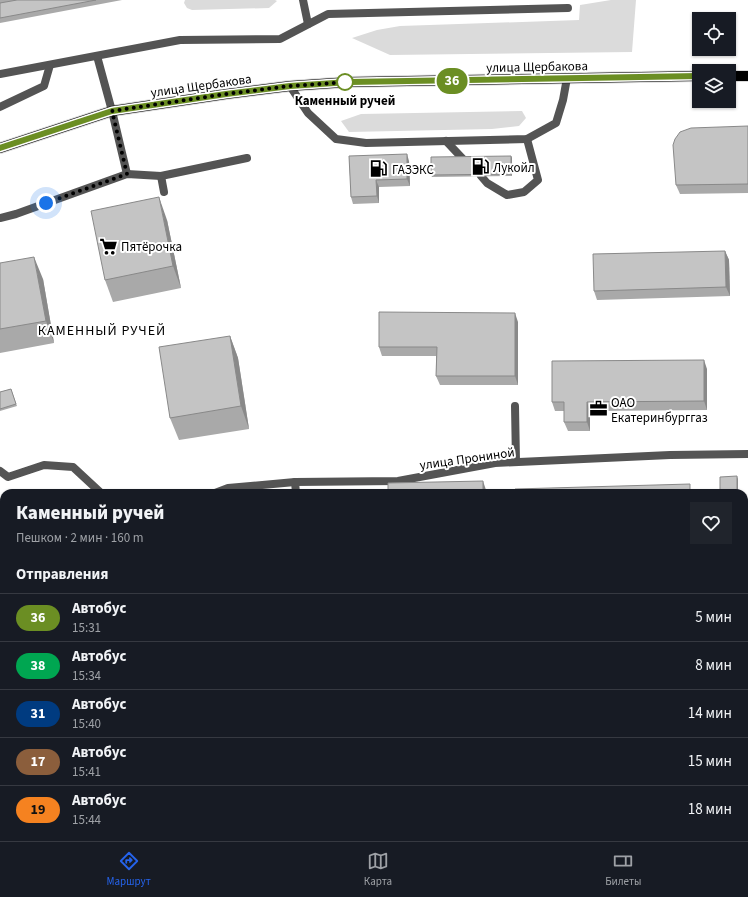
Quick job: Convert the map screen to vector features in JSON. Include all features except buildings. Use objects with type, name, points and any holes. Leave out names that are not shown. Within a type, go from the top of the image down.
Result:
[{"type":"main road","name":"улица Щербакова","points":[[0,148],[112,111],[290,86],[349,82],[692,76]]},
{"type":"main road","points":[[736,76],[748,76]]},
{"type":"street","points":[[303,0],[308,24]]},
{"type":"street","points":[[0,74],[180,40],[280,38],[328,14],[568,8]]},
{"type":"street","points":[[97,56],[127,174]]},
{"type":"street","points":[[0,107],[44,86],[50,65]]},
{"type":"street","points":[[290,86],[308,114],[336,139],[366,143],[527,139],[556,123],[563,100],[567,78]]},
{"type":"street","points":[[481,176],[487,183],[507,195],[524,192],[538,180],[527,139]]},
{"type":"street","points":[[446,141],[463,159]]},
{"type":"street","points":[[0,218],[16,214],[127,174],[161,176],[247,158]]},
{"type":"street","points":[[161,176],[164,192]]},
{"type":"street","points":[[515,406],[516,462]]},
{"type":"street","name":"улица Прониной","points":[[225,489],[295,482],[398,481],[495,463],[670,455],[748,454]]},
{"type":"street","points":[[0,471],[8,477],[44,465],[73,467],[97,489]]},
{"type":"street","points":[[295,482],[296,489]]},
{"type":"shaded area","points":[[185,0],[277,1],[269,8],[192,10],[187,8],[184,3]]},
{"type":"shaded area","points":[[611,0],[636,0],[632,52],[390,55],[352,38],[377,30],[400,26],[579,20],[580,5]]},
{"type":"shaded area","points":[[522,111],[526,118],[519,126],[492,129],[349,132],[341,121],[361,114]]},
{"type":"bus line","name":"36","points":[[0,148],[112,111],[290,86],[349,82],[425,82],[692,76]]},
{"type":"place","name":"Каменный ручей","points":[[345,82]]},
{"type":"place","name":"Лукойл","points":[[480,167]]},
{"type":"place","name":"ГАЗЭКС","points":[[379,169]]},
{"type":"place","name":"Пятёрочка","points":[[108,246]]},
{"type":"place","name":"ОАО Екатеринбурггаз","points":[[598,409]]},
{"type":"district","name":"КАМЕННЫЙ РУЧЕЙ","points":[[102,330]]},
{"type":"route","points":[[46,203],[127,174],[112,111],[290,86],[349,82],[345,82]]}]
